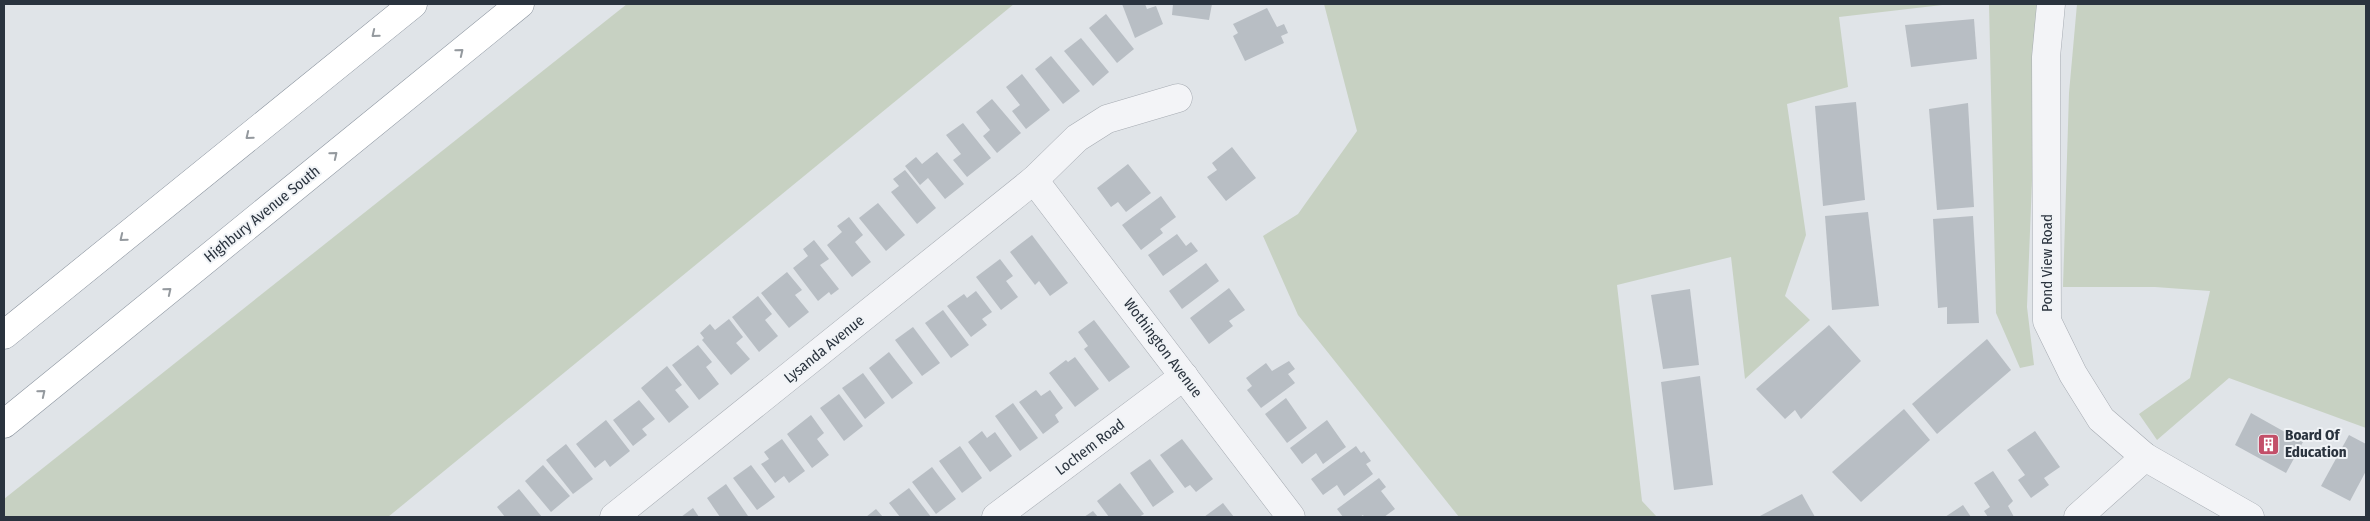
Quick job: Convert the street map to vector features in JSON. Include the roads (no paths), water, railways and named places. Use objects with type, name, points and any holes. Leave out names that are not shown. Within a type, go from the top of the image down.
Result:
[{"type":"highway","points":[[4,335],[413,4]]},
{"type":"highway","name":"Highbury Avenue South","points":[[4,424],[520,4]]},
{"type":"street","name":"Pond View Road","points":[[2051,4],[2046,57],[2047,321],[2073,374],[2101,419],[2145,457],[2250,517]]},
{"type":"street","name":"Lysanda Avenue","points":[[614,517],[1034,180],[1077,138],[1107,119],[1178,98]]},
{"type":"street","name":"Wothington Avenue","points":[[1034,180],[1291,517]]},
{"type":"street","name":"Lochem Road","points":[[996,517],[1184,376]]},
{"type":"street","points":[[2078,517],[2145,457]]},
{"type":"place","name":"Board Of Education","points":[[2269,444]]}]
